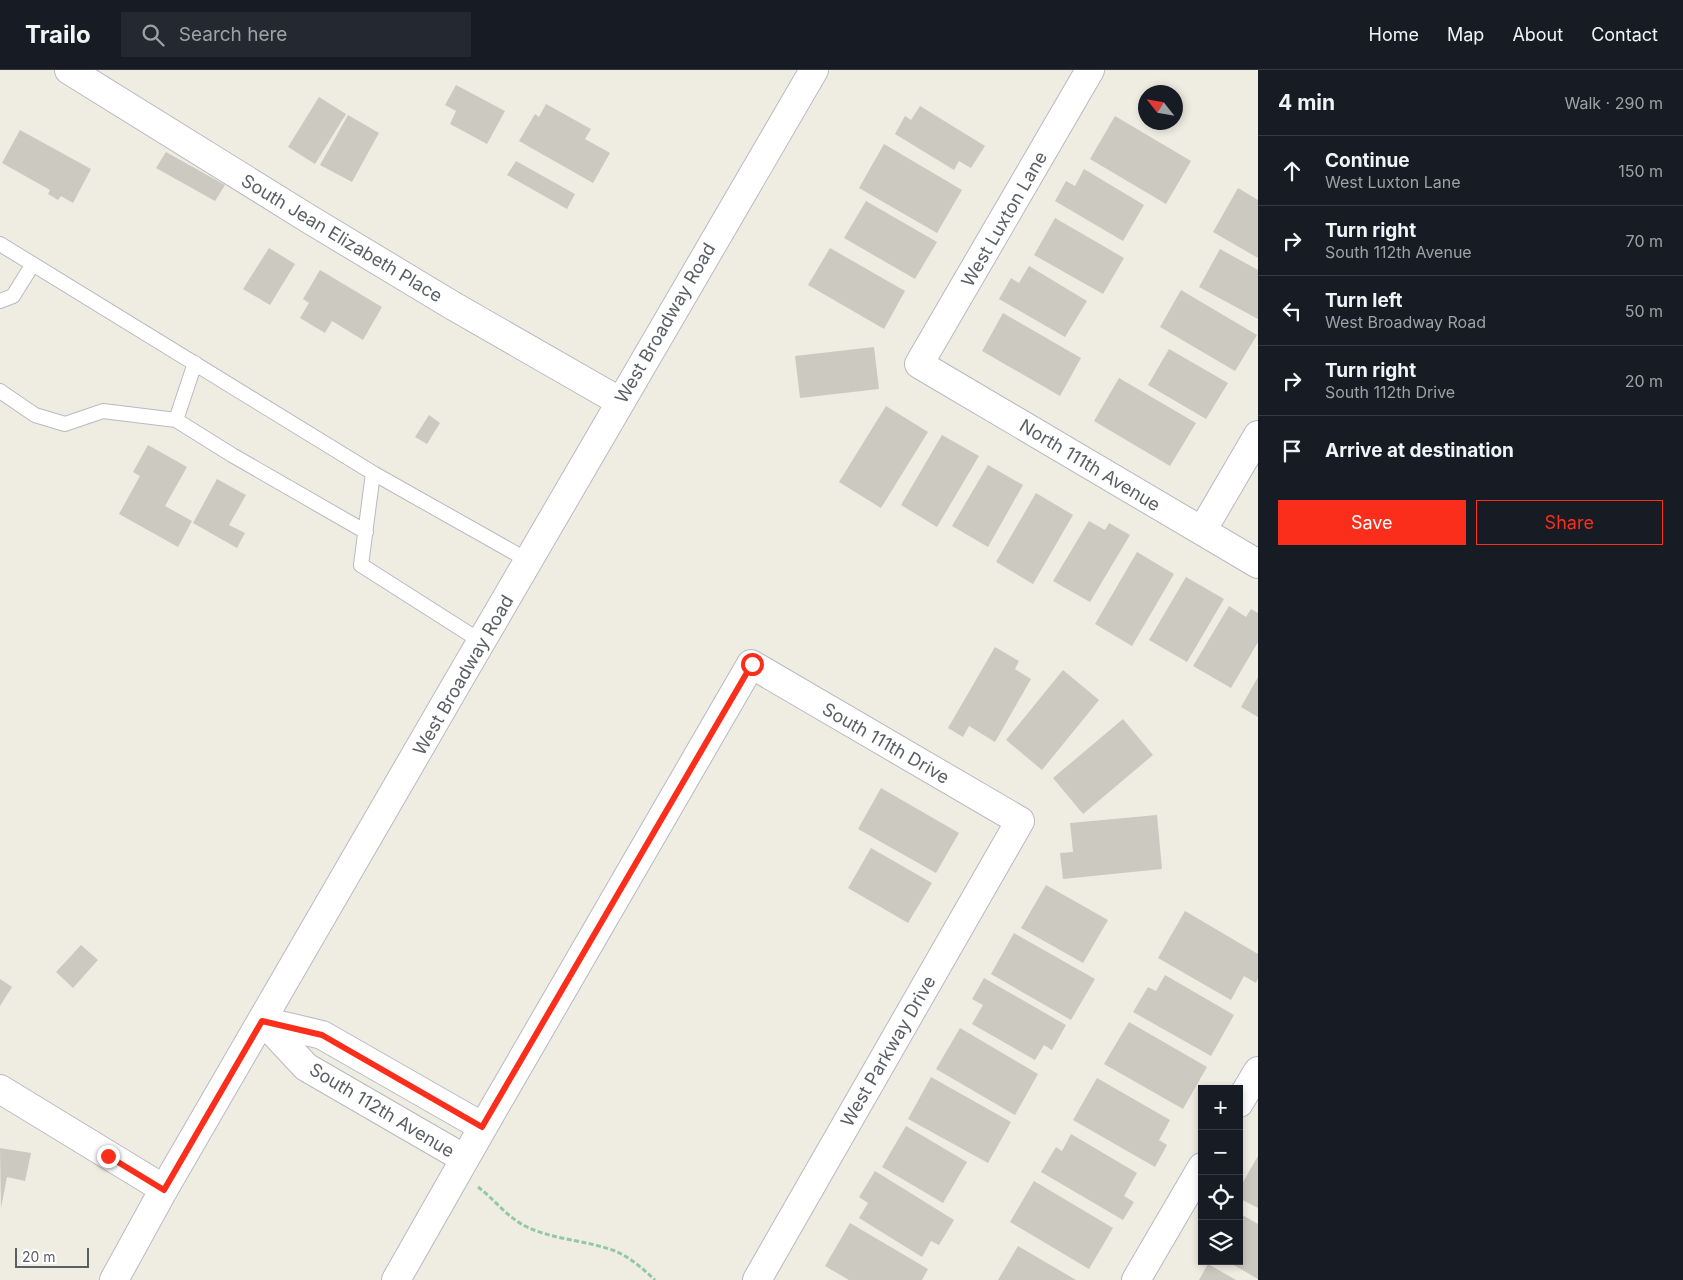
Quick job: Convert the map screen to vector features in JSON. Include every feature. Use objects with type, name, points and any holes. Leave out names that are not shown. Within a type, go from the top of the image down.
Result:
[{"type":"street","name":"South Jean Elizabeth Place","points":[[69,70],[326,229],[466,313],[619,401]]},
{"type":"street","name":"West Broadway Road","points":[[114,1280],[164,1190],[529,561],[619,401],[814,70]]},
{"type":"street","name":"West Luxton Lane","points":[[922,366],[919,364],[1084,72]]},
{"type":"street","name":"North 111th Avenue","points":[[922,366],[1258,564]]},
{"type":"street","points":[[1202,531],[1258,435]]},
{"type":"street","name":"South 111th Drive","points":[[482,1127],[752,664],[1020,821]]},
{"type":"street","name":"West Parkway Drive","points":[[760,1279],[1020,821]]},
{"type":"street","name":"South 112th Avenue","points":[[262,1021],[322,1035],[482,1127]]},
{"type":"street","name":"South 112th Avenue","points":[[262,1021],[306,1067],[459,1168]]},
{"type":"street","points":[[1243,1096],[1258,1071]]},
{"type":"street","points":[[0,1089],[164,1190]]},
{"type":"street","points":[[396,1280],[482,1127]]},
{"type":"street","points":[[1136,1280],[1198,1174]]},
{"type":"lane","points":[[0,244],[373,473],[529,561]]},
{"type":"lane","points":[[0,301],[13,296],[33,264]]},
{"type":"lane","points":[[176,420],[195,363]]},
{"type":"lane","points":[[0,390],[35,415],[65,424],[103,411],[176,420],[232,455],[366,532]]},
{"type":"lane","points":[[373,473],[361,565],[482,642]]},
{"type":"path","points":[[459,1168],[475,1185],[516,1221],[527,1228],[571,1241],[616,1251],[636,1262],[655,1280]]},
{"type":"building","points":[[456,85],[505,111],[487,144],[450,124],[456,111],[445,105]]},
{"type":"building","points":[[319,97],[346,114],[315,164],[288,147]]},
{"type":"building","points":[[546,104],[591,129],[585,139],[610,153],[593,183],[519,141],[535,114],[539,117]]},
{"type":"building","points":[[920,106],[985,146],[971,168],[959,161],[954,170],[895,134],[905,116],[911,120]]},
{"type":"building","points":[[348,115],[379,133],[352,182],[320,165]]},
{"type":"building","points":[[1115,116],[1191,161],[1166,204],[1090,159]]},
{"type":"building","points":[[20,130],[91,169],[73,203],[61,196],[58,200],[48,194],[50,190],[2,163]]},
{"type":"building","points":[[884,144],[962,190],[937,233],[859,188]]},
{"type":"building","points":[[166,152],[225,185],[215,201],[156,168]]},
{"type":"building","points":[[516,161],[575,194],[567,209],[507,175]]},
{"type":"building","points":[[1084,169],[1144,205],[1123,241],[1055,201],[1066,181],[1075,186]]},
{"type":"building","points":[[1238,188],[1258,200],[1258,258],[1213,232]]},
{"type":"building","points":[[866,201],[937,242],[915,279],[844,238]]},
{"type":"building","points":[[1055,218],[1124,258],[1103,294],[1034,255]]},
{"type":"building","points":[[269,248],[295,264],[270,305],[243,289]]},
{"type":"building","points":[[830,248],[905,291],[884,329],[808,285]]},
{"type":"building","points":[[1220,249],[1258,270],[1258,319],[1199,287]]},
{"type":"building","points":[[1029,266],[1087,301],[1065,337],[999,299],[1011,278],[1019,283]]},
{"type":"building","points":[[320,270],[382,307],[363,340],[332,321],[325,333],[300,318],[309,303],[303,299]]},
{"type":"building","points":[[1181,290],[1257,335],[1235,371],[1160,327]]},
{"type":"building","points":[[1003,313],[1081,358],[1060,396],[982,351]]},
{"type":"building","points":[[874,347],[879,389],[800,398],[795,356]]},
{"type":"building","points":[[1169,349],[1228,383],[1206,419],[1148,385]]},
{"type":"building","points":[[1119,378],[1196,423],[1170,466],[1094,421]]},
{"type":"building","points":[[886,406],[928,432],[881,508],[839,482]]},
{"type":"building","points":[[429,415],[440,423],[427,444],[415,437]]},
{"type":"building","points":[[942,435],[979,456],[937,527],[901,505]]},
{"type":"building","points":[[148,445],[187,467],[165,506],[192,521],[178,547],[119,514],[140,476],[133,472]]},
{"type":"building","points":[[988,465],[1023,485],[988,547],[952,526]]},
{"type":"building","points":[[217,479],[246,495],[229,525],[245,533],[237,548],[193,523]]},
{"type":"building","points":[[1036,493],[1073,515],[1033,584],[996,562]]},
{"type":"building","points":[[1089,521],[1105,530],[1109,523],[1130,535],[1090,602],[1053,581]]},
{"type":"building","points":[[1137,552],[1174,574],[1132,646],[1095,624]]},
{"type":"building","points":[[1186,577],[1224,599],[1187,662],[1149,640]]},
{"type":"building","points":[[1229,606],[1246,617],[1251,609],[1258,613],[1258,642],[1231,688],[1193,666]]},
{"type":"building","points":[[995,647],[1019,661],[1015,669],[1031,679],[995,742],[969,726],[963,737],[948,728]]},
{"type":"building","points":[[1063,670],[1099,700],[1042,770],[1006,740]]},
{"type":"building","points":[[1258,677],[1258,717],[1241,707]]},
{"type":"building","points":[[1123,719],[1153,755],[1083,814],[1053,778]]},
{"type":"building","points":[[881,788],[959,833],[936,873],[858,829]]},
{"type":"building","points":[[1157,815],[1162,869],[1063,879],[1060,853],[1073,852],[1070,823]]},
{"type":"building","points":[[871,848],[932,883],[908,923],[848,888]]},
{"type":"building","points":[[1046,885],[1108,920],[1083,963],[1021,928]]},
{"type":"building","points":[[1185,911],[1258,954],[1258,978],[1256,983],[1244,976],[1231,1000],[1158,958]]},
{"type":"building","points":[[1014,933],[1095,979],[1071,1020],[991,974]]},
{"type":"building","points":[[81,945],[98,960],[73,988],[56,972]]},
{"type":"building","points":[[1165,975],[1234,1015],[1211,1056],[1133,1012],[1148,987],[1156,991]]},
{"type":"building","points":[[984,978],[1066,1025],[1052,1050],[1044,1045],[1035,1060],[972,1024],[983,1005],[972,999]]},
{"type":"building","points":[[0,979],[12,987],[0,1006]]},
{"type":"building","points":[[1129,1022],[1207,1067],[1183,1109],[1104,1064]]},
{"type":"building","points":[[960,1028],[1038,1074],[1015,1115],[936,1069]]},
{"type":"building","points":[[931,1077],[1011,1122],[988,1163],[908,1119]]},
{"type":"building","points":[[1097,1078],[1170,1120],[1159,1140],[1167,1145],[1155,1167],[1073,1120]]},
{"type":"building","points":[[906,1126],[967,1162],[943,1203],[882,1167]]},
{"type":"building","points":[[1071,1134],[1137,1173],[1124,1196],[1134,1202],[1123,1220],[1041,1172],[1056,1147],[1062,1151]]},
{"type":"building","points":[[0,1148],[31,1153],[25,1181],[7,1177],[1,1208]]},
{"type":"building","points":[[1258,1156],[1258,1208],[1243,1200],[1243,1182]]},
{"type":"building","points":[[875,1171],[954,1220],[939,1245],[931,1241],[922,1257],[859,1218],[868,1203],[859,1197]]},
{"type":"building","points":[[1034,1181],[1113,1228],[1089,1269],[1010,1222]]},
{"type":"building","points":[[1243,1215],[1258,1224],[1258,1279],[1234,1265],[1243,1265]]},
{"type":"building","points":[[850,1223],[928,1269],[922,1280],[849,1280],[825,1266]]},
{"type":"building","points":[[1018,1246],[1076,1280],[998,1280]]},
{"type":"building","points":[[1207,1265],[1210,1265],[1236,1280],[1199,1280]]},
{"type":"route","points":[[108,1156],[164,1190],[262,1021],[322,1035],[482,1127],[752,664]]}]
